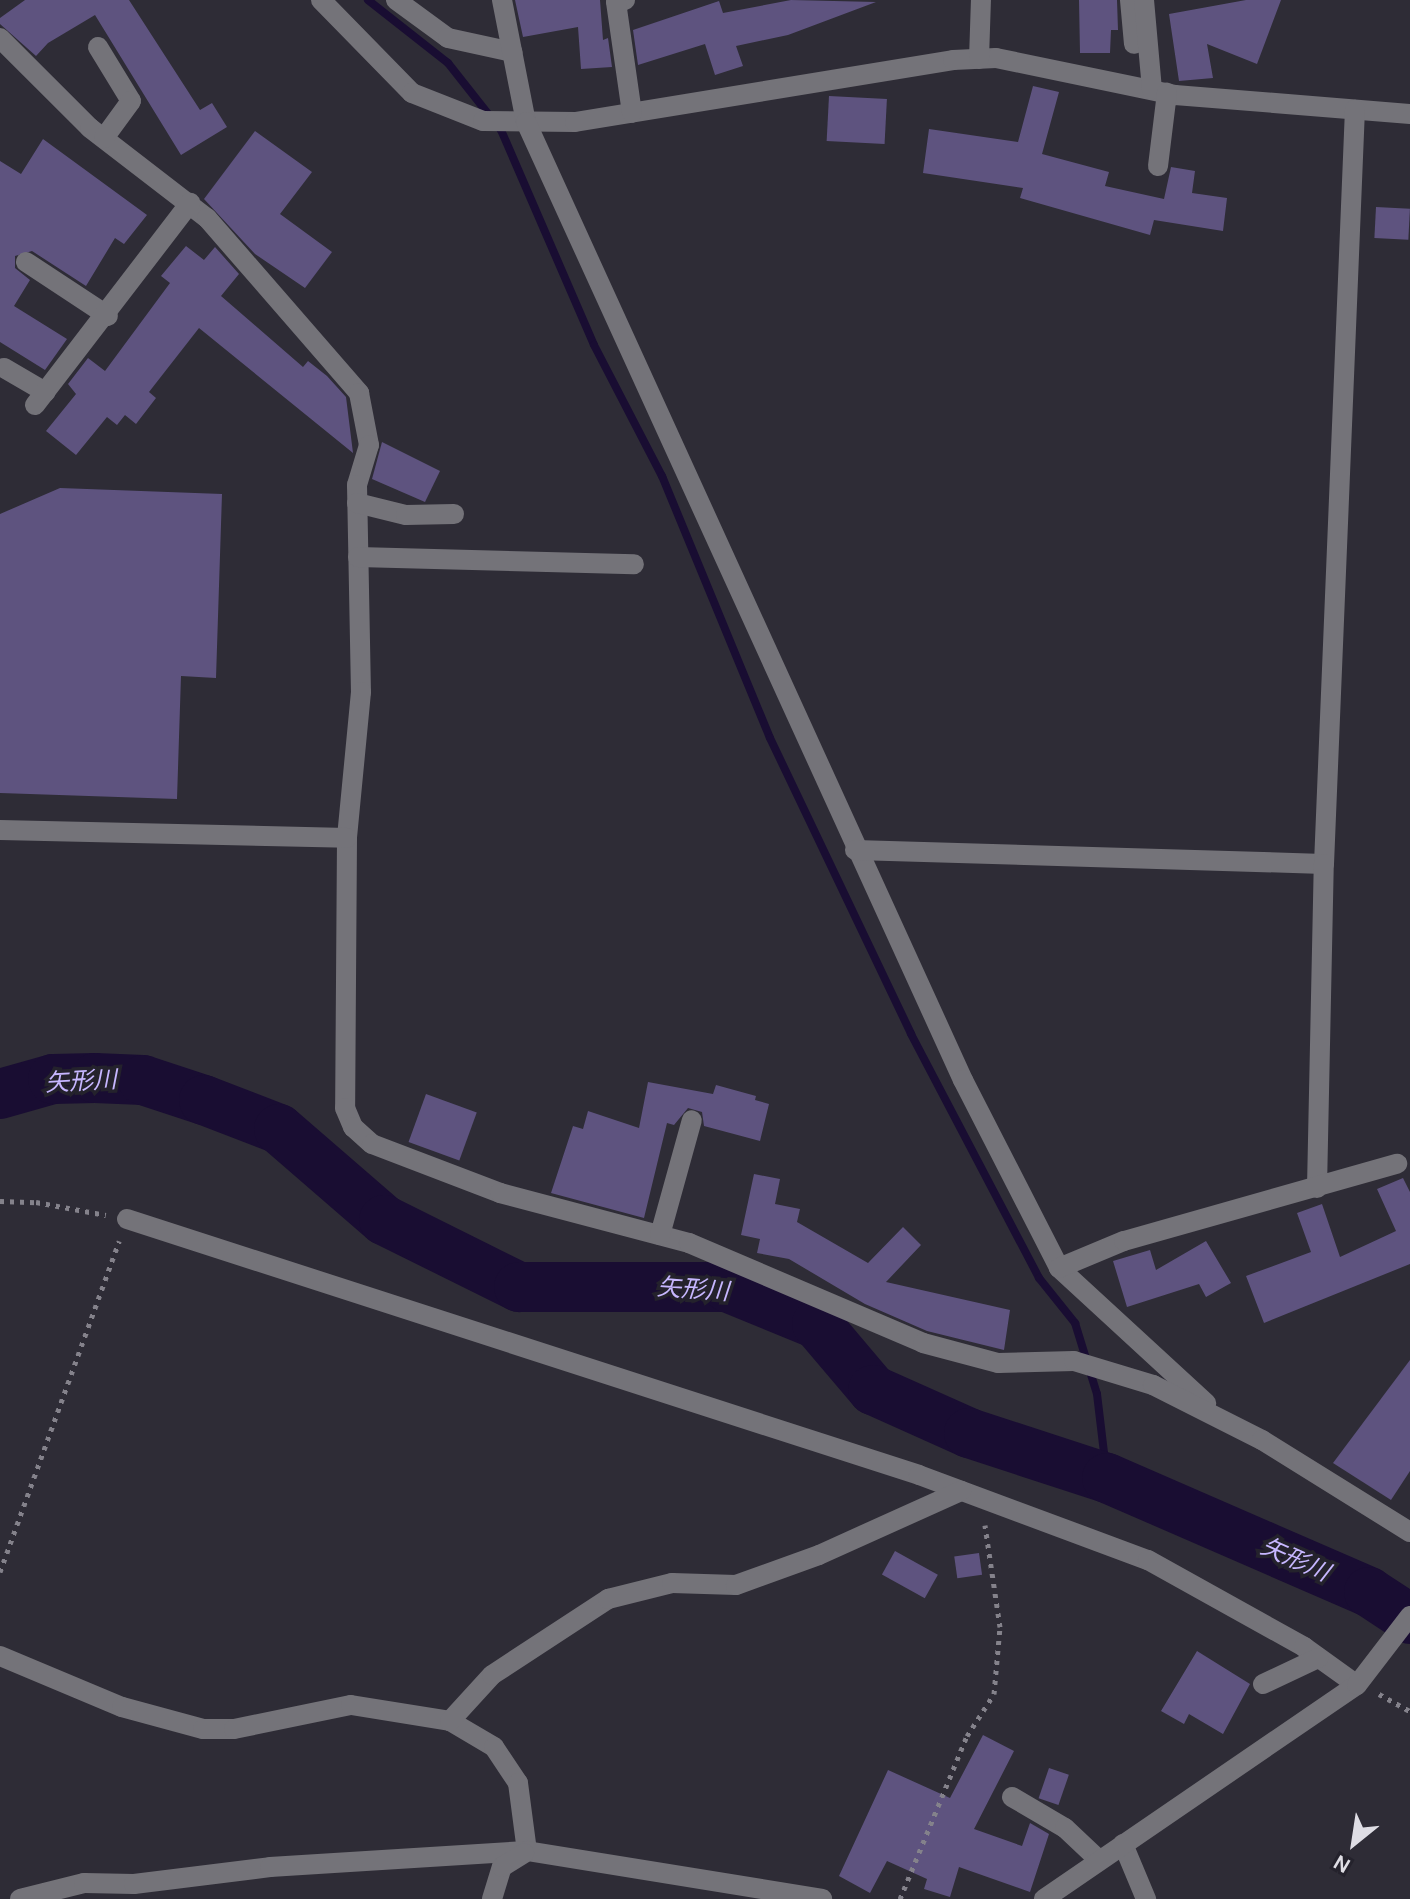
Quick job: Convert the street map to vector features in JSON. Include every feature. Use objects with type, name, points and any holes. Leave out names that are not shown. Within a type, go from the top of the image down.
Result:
[{"type":"street","points":[[321,0],[412,93],[483,121],[575,122],[979,59],[1153,90],[1410,114]]},
{"type":"street","points":[[396,0],[448,38],[512,52]]},
{"type":"street","points":[[502,0],[526,122],[855,850],[1059,1268],[1227,1421]]},
{"type":"street","points":[[625,0],[616,2],[632,113]]},
{"type":"street","points":[[979,59],[981,0]]},
{"type":"street","points":[[1130,0],[1153,90]]},
{"type":"street","points":[[1144,0],[1158,166]]},
{"type":"street","points":[[0,38],[19,62],[104,138],[190,203],[331,356],[359,393],[369,445],[357,503],[361,692],[347,838],[345,1108],[353,1127],[372,1144],[500,1193],[689,1243],[923,1343],[998,1363],[1074,1361],[1153,1385],[1227,1421],[1410,1532]]},
{"type":"street","points":[[98,47],[131,101],[104,138]]},
{"type":"street","points":[[1317,1188],[1324,864],[1355,110]]},
{"type":"street","points":[[4,368],[40,399],[108,316],[190,203]]},
{"type":"street","points":[[26,262],[108,316]]},
{"type":"street","points":[[357,503],[406,515],[454,514]]},
{"type":"street","points":[[358,557],[634,564]]},
{"type":"street","points":[[0,830],[347,838]]},
{"type":"street","points":[[855,850],[1324,864]]},
{"type":"street","points":[[660,1235],[692,1120]]},
{"type":"street","points":[[1059,1268],[1124,1241],[1397,1164]]},
{"type":"street","points":[[127,1219],[968,1494],[1148,1560],[1318,1658],[1364,1678]]},
{"type":"street","points":[[450,1721],[492,1675],[608,1599],[672,1583],[736,1585],[968,1494]]},
{"type":"street","points":[[1044,1899],[1364,1678],[1410,1616]]},
{"type":"street","points":[[0,1656],[122,1707],[203,1729],[234,1729],[351,1705],[450,1721],[494,1747],[518,1783],[527,1851]]},
{"type":"street","points":[[1263,1684],[1318,1658]]},
{"type":"street","points":[[1012,1797],[1065,1828],[1099,1860]]},
{"type":"street","points":[[1123,1844],[1146,1899]]},
{"type":"street","points":[[492,1899],[502,1867],[527,1851]]},
{"type":"street","points":[[20,1899],[52,1888],[527,1851],[822,1899]]},
{"type":"path","points":[[0,1201],[36,1202],[127,1219],[0,1572]]},
{"type":"path","points":[[900,1899],[967,1736],[994,1694],[1000,1627],[989,1538],[968,1494]]},
{"type":"path","points":[[1364,1678],[1410,1711]]},
{"type":"building","points":[[25,0],[129,0],[200,110],[212,103],[227,127],[181,155],[95,15],[48,43],[36,56],[0,24],[0,18]]},
{"type":"building","points":[[515,0],[600,0],[603,40],[608,38],[612,67],[581,69],[578,27],[523,37]]},
{"type":"building","points":[[791,0],[876,2],[788,35],[736,46],[743,66],[715,75],[705,44],[638,65],[633,30],[719,1],[723,13]]},
{"type":"building","points":[[1079,0],[1117,0],[1118,30],[1111,30],[1110,53],[1080,53]]},
{"type":"building","points":[[1246,0],[1281,0],[1257,64],[1207,44],[1213,78],[1179,81],[1169,14]]},
{"type":"building","points":[[1033,86],[1059,92],[1042,154],[1109,172],[1105,186],[1164,199],[1171,167],[1195,171],[1192,193],[1227,198],[1223,231],[1154,220],[1150,235],[1020,198],[1023,188],[923,173],[929,129],[1018,142]]},
{"type":"building","points":[[829,96],[887,99],[885,144],[827,141]]},
{"type":"building","points":[[255,131],[312,172],[280,214],[332,252],[305,288],[255,254],[204,199]]},
{"type":"building","points":[[43,139],[147,215],[124,244],[115,238],[86,286],[32,251],[15,256],[15,268],[30,280],[14,306],[67,339],[45,370],[0,342],[0,161],[21,174]]},
{"type":"building","points":[[1376,207],[1410,209],[1408,240],[1374,238]]},
{"type":"building","points":[[186,246],[204,260],[215,247],[239,274],[221,296],[303,367],[308,361],[327,376],[346,397],[353,453],[199,328],[149,392],[156,398],[136,424],[125,415],[117,425],[107,417],[76,455],[46,431],[76,394],[68,384],[88,358],[105,371],[170,283],[161,276]]},
{"type":"building","points":[[382,442],[440,471],[425,502],[372,479]]},
{"type":"building","points":[[60,488],[222,494],[216,678],[181,676],[177,799],[0,793],[0,514]]},
{"type":"building","points":[[648,1082],[713,1094],[716,1085],[756,1096],[755,1100],[769,1104],[760,1141],[704,1126],[702,1112],[688,1108],[674,1125],[667,1123],[644,1218],[551,1193],[573,1126],[583,1129],[588,1111],[639,1128]]},
{"type":"building","points":[[426,1094],[477,1112],[459,1160],[409,1142]]},
{"type":"building","points":[[754,1174],[780,1179],[775,1204],[800,1209],[797,1222],[868,1263],[903,1227],[921,1245],[886,1282],[1010,1310],[1004,1350],[927,1331],[865,1304],[789,1259],[757,1253],[760,1239],[741,1235]]},
{"type":"building","points":[[1403,1178],[1410,1192],[1410,1264],[1264,1323],[1246,1276],[1311,1252],[1297,1213],[1322,1204],[1340,1257],[1396,1231],[1377,1189]]},
{"type":"building","points":[[1206,1241],[1231,1283],[1206,1297],[1199,1284],[1127,1307],[1113,1261],[1150,1250],[1156,1270]]},
{"type":"building","points":[[1410,1360],[1410,1471],[1391,1500],[1333,1463]]},
{"type":"building","points":[[895,1551],[938,1575],[925,1598],[882,1575]]},
{"type":"building","points":[[979,1553],[982,1575],[957,1578],[954,1556]]},
{"type":"building","points":[[1197,1651],[1250,1684],[1223,1734],[1189,1714],[1184,1724],[1161,1711]]},
{"type":"building","points":[[983,1735],[1014,1751],[974,1829],[1022,1846],[1030,1823],[1049,1834],[1030,1892],[959,1867],[950,1897],[924,1889],[927,1879],[887,1861],[870,1893],[839,1876],[888,1770],[950,1798]]},
{"type":"building","points":[[1049,1768],[1069,1775],[1058,1805],[1039,1798]]},
{"type":"waterway","points":[[368,0],[448,63],[501,130],[594,345],[662,476],[770,738],[911,1034],[1039,1278],[1075,1323],[1097,1394],[1107,1478]]},
{"type":"waterway","name":"矢形川","points":[[0,1094],[53,1079],[95,1078],[143,1080],[204,1100],[279,1129],[384,1220],[519,1287],[727,1287],[817,1324],[873,1390],[969,1433],[1107,1478],[1369,1592],[1410,1619]]}]
